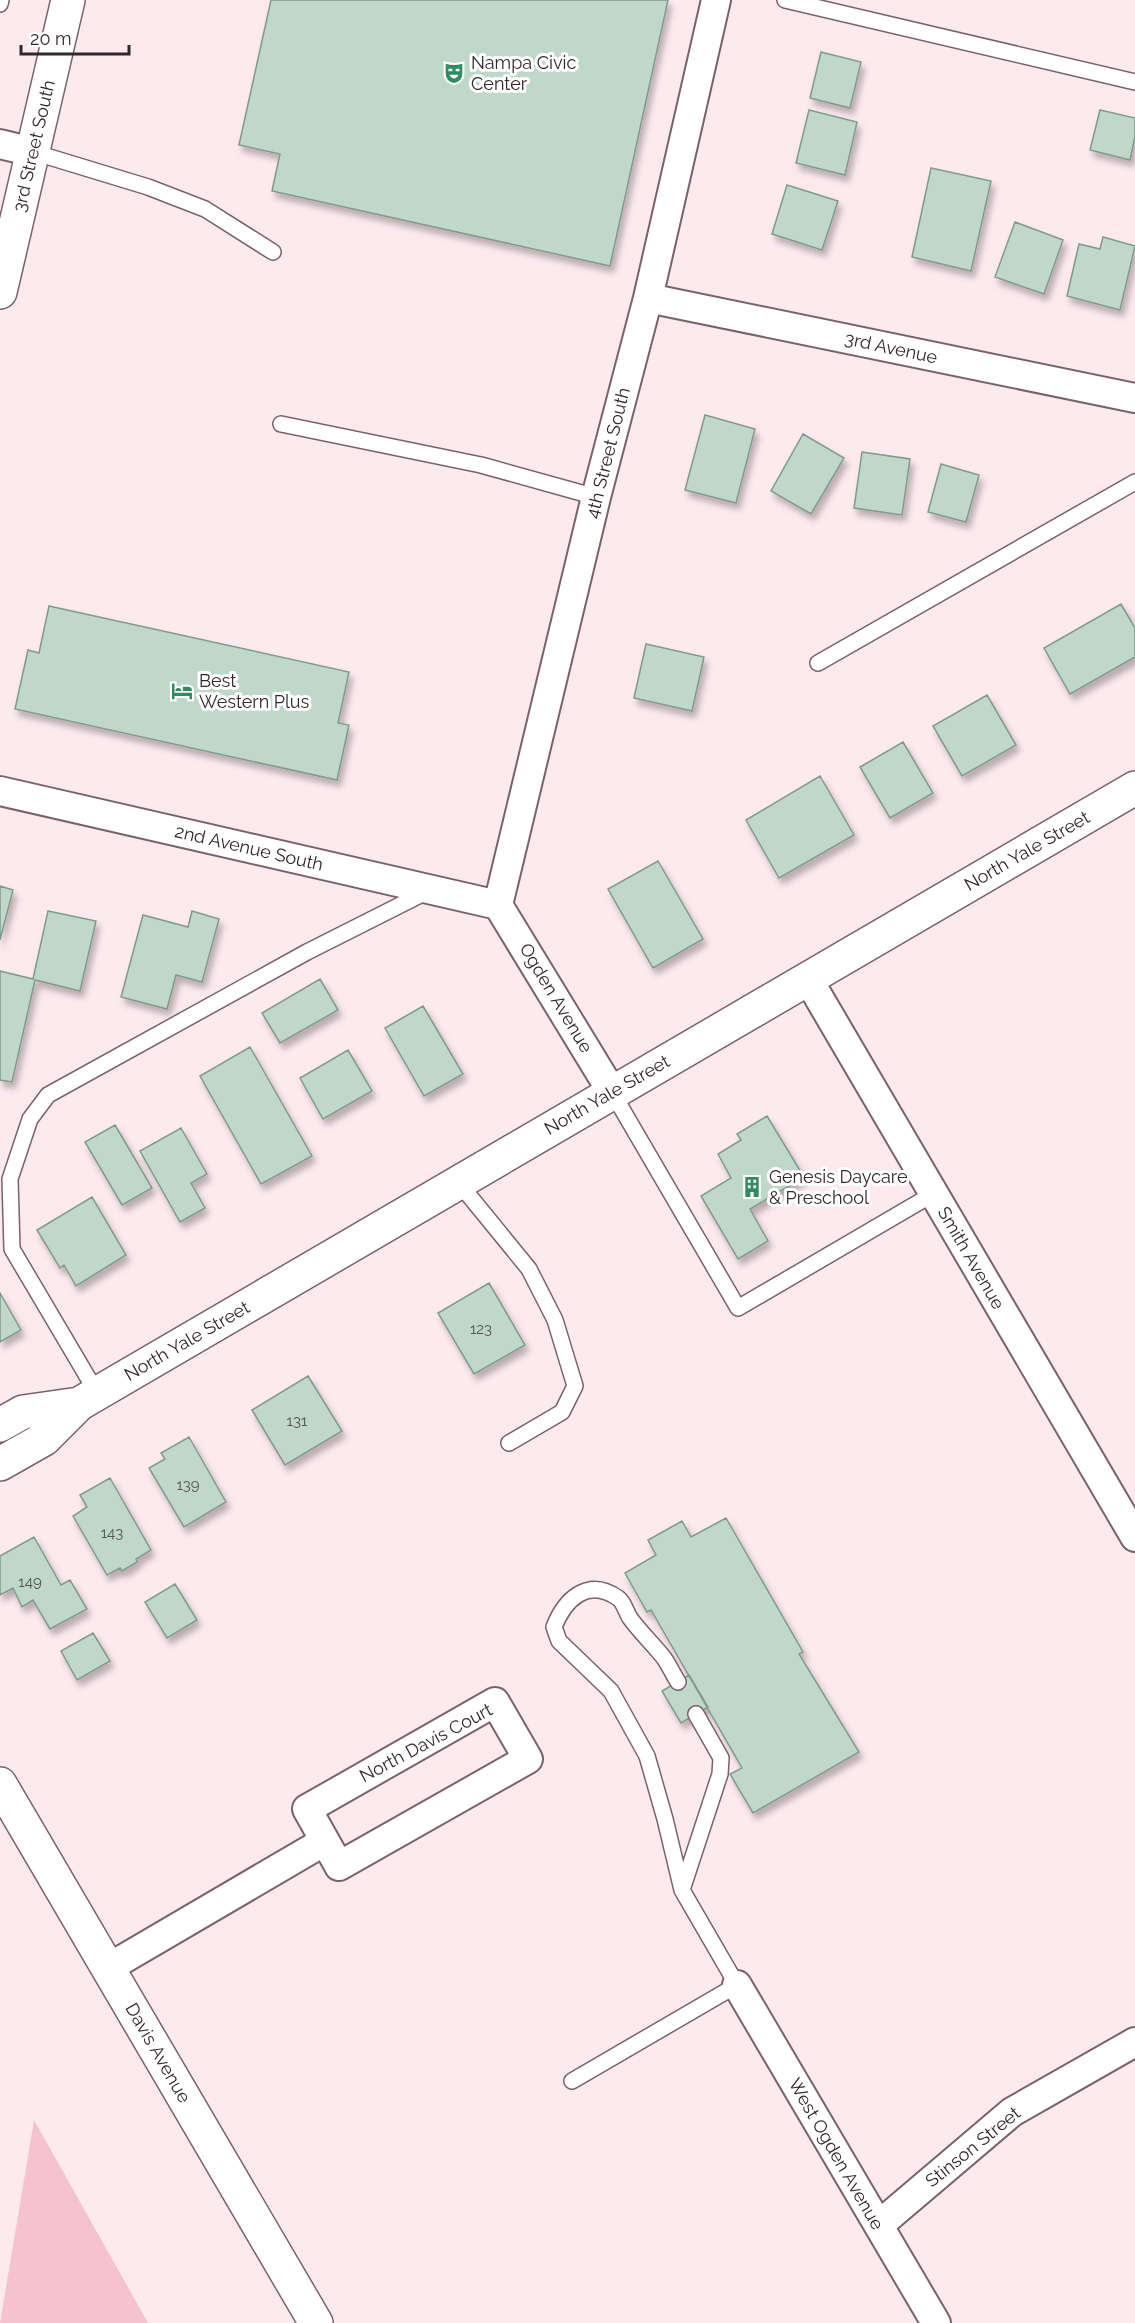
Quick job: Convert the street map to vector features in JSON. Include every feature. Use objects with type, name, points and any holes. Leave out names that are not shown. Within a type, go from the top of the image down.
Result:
[{"type":"main road","name":"3rd Street South","points":[[0,292],[68,0]]},
{"type":"main road","name":"North Yale Street","points":[[0,1464],[44,1439],[88,1399],[1135,788]]},
{"type":"main road","name":"North Yale Street","points":[[0,1425],[23,1412],[88,1399]]},
{"type":"main road","name":"Davis Avenue","points":[[1,1787],[315,2323]]},
{"type":"street","name":"4th Street South","points":[[498,905],[596,497],[648,298],[716,0]]},
{"type":"street","points":[[0,144],[33,152]]},
{"type":"street","name":"3rd Avenue","points":[[648,298],[1135,398]]},
{"type":"street","name":"2nd Avenue South","points":[[0,791],[498,905]]},
{"type":"street","name":"Ogden Avenue","points":[[498,905],[612,1092]]},
{"type":"street","name":"Smith Avenue","points":[[808,979],[1135,1537]]},
{"type":"street","name":"North Davis Court","points":[[495,1702],[528,1758],[339,1866],[325,1841],[307,1809],[495,1702]]},
{"type":"street","points":[[108,1968],[325,1841]]},
{"type":"street","name":"West Ogden Avenue","points":[[737,1985],[936,2323]]},
{"type":"street","name":"Stinson Street","points":[[879,2226],[1012,2112],[1135,2042]]},
{"type":"lane","points":[[785,0],[1135,82]]},
{"type":"lane","points":[[33,152],[148,187],[205,209],[273,252]]},
{"type":"lane","points":[[281,424],[482,465],[596,497]]},
{"type":"lane","points":[[818,663],[1135,482]]},
{"type":"lane","points":[[88,1399],[12,1250],[10,1179],[30,1119],[48,1095],[307,952],[430,890]]},
{"type":"lane","points":[[612,1092],[738,1308],[933,1194]]},
{"type":"lane","points":[[458,1182],[529,1269],[555,1320],[575,1386],[562,1412],[509,1443]]},
{"type":"lane","points":[[572,2081],[737,1985],[682,1890],[666,1819],[647,1756],[611,1692],[560,1641],[554,1627],[559,1613],[567,1601],[583,1592],[598,1589],[620,1599],[630,1618],[664,1659],[678,1682]]},
{"type":"lane","points":[[682,1890],[720,1774],[721,1758],[696,1714]]},
{"type":"shaded area","points":[[34,2120],[148,2323],[0,2323]]},
{"type":"building","name":"Nampa Civic Center","points":[[271,0],[668,0],[610,266],[272,191],[280,154],[239,145]]},
{"type":"building","points":[[821,52],[861,62],[850,108],[810,98]]},
{"type":"building","points":[[809,110],[857,122],[845,175],[796,163]]},
{"type":"building","points":[[1100,110],[1135,118],[1135,136],[1130,160],[1090,150]]},
{"type":"building","points":[[931,168],[991,181],[971,271],[912,257]]},
{"type":"building","points":[[787,185],[838,201],[822,250],[772,234]]},
{"type":"building","points":[[1015,222],[1063,240],[1044,294],[995,277]]},
{"type":"building","points":[[1103,237],[1135,246],[1120,310],[1067,296],[1079,244],[1100,249]]},
{"type":"building","points":[[705,415],[755,429],[736,503],[685,490]]},
{"type":"building","points":[[803,434],[844,458],[811,514],[771,491]]},
{"type":"building","points":[[862,452],[910,459],[902,515],[854,508]]},
{"type":"building","points":[[941,464],[979,475],[966,522],[928,512]]},
{"type":"building","points":[[1121,604],[1135,628],[1135,657],[1070,694],[1044,648]]},
{"type":"building","name":"Best Western Plus","points":[[49,606],[349,672],[338,723],[349,725],[337,780],[15,709],[28,650],[39,653]]},
{"type":"building","points":[[646,644],[704,657],[692,711],[634,698]]},
{"type":"building","points":[[987,695],[1016,745],[962,776],[933,726]]},
{"type":"building","points":[[903,742],[933,793],[890,818],[860,767]]},
{"type":"building","points":[[820,776],[854,835],[779,878],[746,820]]},
{"type":"building","points":[[658,861],[703,939],[653,968],[608,889]]},
{"type":"building","points":[[0,886],[13,890],[0,940]]},
{"type":"building","points":[[48,911],[96,921],[80,991],[35,980],[12,1082],[0,1080],[0,971],[33,979]]},
{"type":"building","points":[[192,911],[219,919],[202,982],[176,975],[167,1009],[121,997],[143,915],[188,927]]},
{"type":"building","points":[[320,979],[338,1010],[280,1043],[262,1013]]},
{"type":"building","points":[[423,1006],[463,1074],[424,1096],[385,1028]]},
{"type":"building","points":[[250,1047],[312,1156],[261,1184],[200,1076]]},
{"type":"building","points":[[348,1050],[372,1091],[323,1119],[300,1078]]},
{"type":"building","name":"Genesis Daycare & Preschool","points":[[767,1116],[804,1177],[750,1209],[768,1241],[738,1259],[701,1196],[731,1178],[718,1154],[741,1140],[737,1134]]},
{"type":"building","points":[[115,1125],[152,1188],[122,1205],[85,1142]]},
{"type":"building","points":[[181,1128],[207,1174],[191,1183],[205,1208],[180,1222],[140,1151]]},
{"type":"building","points":[[92,1197],[126,1255],[76,1286],[64,1265],[60,1268],[37,1230]]},
{"type":"building","points":[[489,1283],[525,1345],[474,1374],[438,1313]]},
{"type":"building","points":[[0,1293],[21,1330],[0,1342]]},
{"type":"building","points":[[308,1376],[342,1431],[285,1465],[252,1410]]},
{"type":"building","points":[[189,1437],[226,1502],[184,1527],[149,1468],[165,1459],[161,1453]]},
{"type":"building","points":[[110,1478],[151,1550],[122,1571],[120,1568],[107,1575],[73,1516],[87,1507],[80,1495]]},
{"type":"building","points":[[726,1518],[803,1652],[799,1654],[859,1752],[753,1813],[730,1774],[742,1768],[651,1610],[647,1612],[625,1573],[656,1555],[648,1540],[682,1521],[691,1537]]},
{"type":"building","points":[[34,1537],[61,1585],[70,1580],[87,1609],[50,1629],[33,1600],[22,1607],[13,1588],[0,1595],[0,1556]]},
{"type":"building","points":[[175,1584],[197,1620],[167,1638],[145,1602]]},
{"type":"building","points":[[93,1633],[110,1661],[77,1680],[61,1651]]},
{"type":"building","points":[[689,1675],[708,1707],[681,1723],[662,1691]]},
{"type":"place","name":"Nampa Civic Center","points":[[454,73]]},
{"type":"place","name":"Best Western Plus","points":[[182,691]]},
{"type":"place","name":"Genesis Daycare & Preschool","points":[[752,1187]]}]
